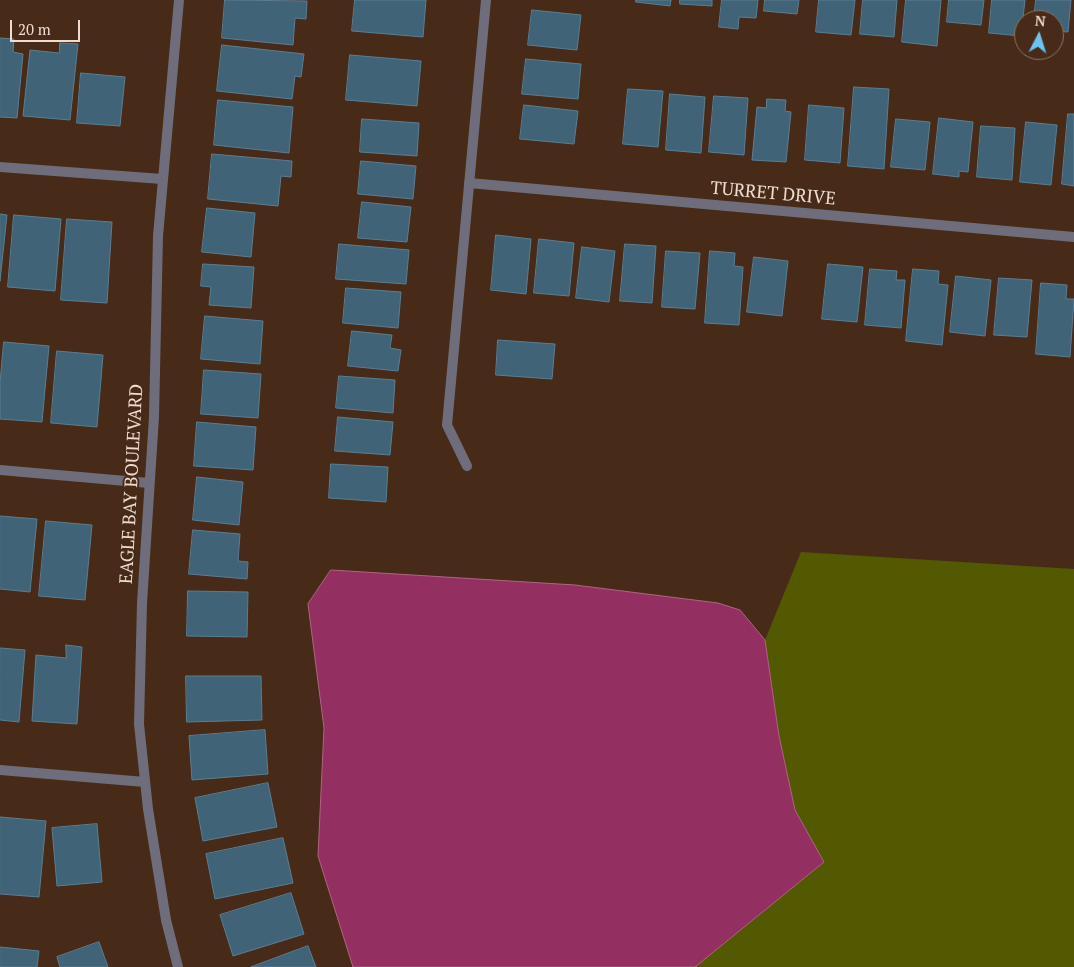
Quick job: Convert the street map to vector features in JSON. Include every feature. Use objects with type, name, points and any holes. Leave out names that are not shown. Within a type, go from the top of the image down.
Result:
[{"type":"street","name":"EAGLE BAY BOULEVARD","points":[[178,967],[166,920],[148,809],[139,715],[142,603],[154,417],[158,236],[179,0]]},
{"type":"street","points":[[467,466],[447,425],[486,0]]},
{"type":"street","points":[[0,167],[162,179]]},
{"type":"street","name":"TURRET DRIVE","points":[[469,184],[1074,237]]},
{"type":"street","points":[[0,470],[150,483]]},
{"type":"street","points":[[0,770],[145,782]]},
{"type":"shaded area","points":[[801,552],[1074,569],[1074,967],[695,967],[824,862],[795,810],[779,736],[765,640]]},
{"type":"shaded area","points":[[331,570],[575,585],[718,603],[740,610],[765,640],[779,736],[795,810],[824,862],[695,967],[353,967],[318,856],[324,728],[308,604]]},
{"type":"building","points":[[225,0],[307,1],[306,19],[295,18],[293,45],[222,38]]},
{"type":"building","points":[[355,0],[426,0],[423,37],[352,31]]},
{"type":"building","points":[[636,0],[671,0],[670,6],[636,2]]},
{"type":"building","points":[[680,0],[712,0],[712,6],[680,4]]},
{"type":"building","points":[[722,0],[758,0],[756,18],[739,17],[738,29],[719,27]]},
{"type":"building","points":[[765,0],[799,0],[797,14],[764,11]]},
{"type":"building","points":[[819,0],[855,0],[851,35],[816,32]]},
{"type":"building","points":[[863,0],[897,0],[894,37],[860,34]]},
{"type":"building","points":[[906,0],[941,0],[937,46],[902,42]]},
{"type":"building","points":[[949,0],[984,0],[981,25],[947,22]]},
{"type":"building","points":[[992,0],[1025,0],[1024,10],[1014,10],[1014,35],[989,33]]},
{"type":"building","points":[[1036,0],[1071,0],[1068,32],[1064,32],[1064,10],[1035,10]]},
{"type":"building","points":[[532,10],[581,15],[577,50],[528,45]]},
{"type":"building","points":[[0,38],[14,39],[13,52],[23,54],[17,118],[0,117]]},
{"type":"building","points":[[60,43],[78,44],[70,120],[23,116],[30,50],[59,53]]},
{"type":"building","points":[[222,45],[304,54],[301,77],[295,76],[292,99],[217,91]]},
{"type":"building","points":[[350,55],[421,61],[417,106],[346,100]]},
{"type":"building","points":[[526,59],[581,64],[578,99],[522,94]]},
{"type":"building","points":[[81,73],[125,77],[120,126],[77,123]]},
{"type":"building","points":[[854,87],[889,89],[884,169],[848,166]]},
{"type":"building","points":[[628,89],[663,91],[658,147],[623,144]]},
{"type":"building","points":[[670,94],[705,97],[701,153],[666,150]]},
{"type":"building","points":[[714,96],[748,98],[744,155],[709,152]]},
{"type":"building","points":[[767,99],[786,100],[785,111],[791,112],[786,162],[752,160],[757,107],[766,108]]},
{"type":"building","points":[[218,100],[293,107],[289,153],[214,145]]},
{"type":"building","points":[[524,105],[578,111],[574,144],[520,139]]},
{"type":"building","points":[[809,105],[844,108],[840,163],[805,160]]},
{"type":"building","points":[[1068,114],[1074,114],[1074,186],[1062,184]]},
{"type":"building","points":[[939,118],[973,122],[968,172],[959,171],[959,177],[933,174]]},
{"type":"building","points":[[362,119],[419,123],[417,156],[360,152]]},
{"type":"building","points":[[896,119],[930,122],[925,170],[891,167]]},
{"type":"building","points":[[1026,122],[1057,125],[1051,185],[1020,182]]},
{"type":"building","points":[[981,126],[1015,128],[1012,180],[977,177]]},
{"type":"building","points":[[212,154],[292,161],[291,177],[281,176],[278,206],[208,199]]},
{"type":"building","points":[[361,161],[416,166],[413,199],[358,194]]},
{"type":"building","points":[[362,202],[411,207],[407,242],[358,238]]},
{"type":"building","points":[[207,208],[255,213],[251,257],[202,252]]},
{"type":"building","points":[[0,214],[7,215],[0,281]]},
{"type":"building","points":[[14,215],[61,219],[55,291],[8,287]]},
{"type":"building","points":[[67,219],[112,222],[107,303],[61,300]]},
{"type":"building","points":[[496,235],[531,239],[526,294],[491,290]]},
{"type":"building","points":[[539,239],[574,243],[569,296],[534,293]]},
{"type":"building","points":[[339,244],[409,250],[406,284],[336,279]]},
{"type":"building","points":[[625,244],[656,246],[652,303],[620,301]]},
{"type":"building","points":[[582,247],[615,251],[609,302],[576,298]]},
{"type":"building","points":[[666,251],[700,253],[695,309],[662,307]]},
{"type":"building","points":[[710,251],[735,253],[734,266],[743,267],[739,325],[705,323]]},
{"type":"building","points":[[754,257],[788,261],[782,316],[747,312]]},
{"type":"building","points":[[203,264],[254,267],[251,308],[209,305],[211,287],[201,286]]},
{"type":"building","points":[[828,264],[863,267],[857,322],[822,319]]},
{"type":"building","points":[[870,269],[897,271],[896,280],[905,280],[901,328],[865,325]]},
{"type":"building","points":[[913,269],[939,271],[938,284],[948,285],[942,345],[906,341]]},
{"type":"building","points":[[956,276],[991,280],[985,336],[950,332]]},
{"type":"building","points":[[999,278],[1032,280],[1027,337],[994,335]]},
{"type":"building","points":[[1041,283],[1067,285],[1066,299],[1074,299],[1070,357],[1036,354]]},
{"type":"building","points":[[346,288],[401,292],[398,328],[343,323]]},
{"type":"building","points":[[205,316],[263,321],[260,364],[201,359]]},
{"type":"building","points":[[352,331],[392,335],[390,348],[401,350],[398,371],[348,366]]},
{"type":"building","points":[[498,340],[555,344],[552,379],[496,375]]},
{"type":"building","points":[[4,342],[49,346],[42,422],[0,419],[0,383]]},
{"type":"building","points":[[57,351],[103,355],[97,427],[51,423]]},
{"type":"building","points":[[204,370],[261,374],[258,418],[201,414]]},
{"type":"building","points":[[339,376],[395,380],[393,413],[336,408]]},
{"type":"building","points":[[338,417],[393,422],[390,455],[335,451]]},
{"type":"building","points":[[197,422],[256,427],[253,470],[194,466]]},
{"type":"building","points":[[331,464],[388,467],[386,502],[329,498]]},
{"type":"building","points":[[197,477],[243,482],[239,525],[193,520]]},
{"type":"building","points":[[0,516],[37,519],[30,592],[0,589]]},
{"type":"building","points":[[46,521],[92,525],[85,600],[39,596]]},
{"type":"building","points":[[193,530],[240,534],[238,561],[248,562],[247,579],[189,574]]},
{"type":"building","points":[[188,591],[248,592],[247,637],[187,636]]},
{"type":"building","points":[[66,645],[82,647],[77,724],[32,721],[36,655],[66,658]]},
{"type":"building","points":[[0,648],[25,650],[19,722],[0,720]]},
{"type":"building","points":[[186,676],[261,676],[262,720],[187,722]]},
{"type":"building","points":[[265,730],[268,774],[192,780],[189,736]]},
{"type":"building","points":[[268,783],[277,827],[203,841],[195,798]]},
{"type":"building","points":[[0,817],[46,821],[39,897],[0,894]]},
{"type":"building","points":[[97,824],[102,882],[57,886],[52,828]]},
{"type":"building","points":[[283,838],[293,883],[215,899],[206,854]]},
{"type":"building","points":[[291,893],[304,934],[233,956],[220,915]]},
{"type":"building","points":[[99,942],[108,967],[60,967],[57,957]]},
{"type":"building","points":[[308,946],[316,967],[251,967]]},
{"type":"building","points":[[0,947],[39,951],[37,967],[0,967]]}]
